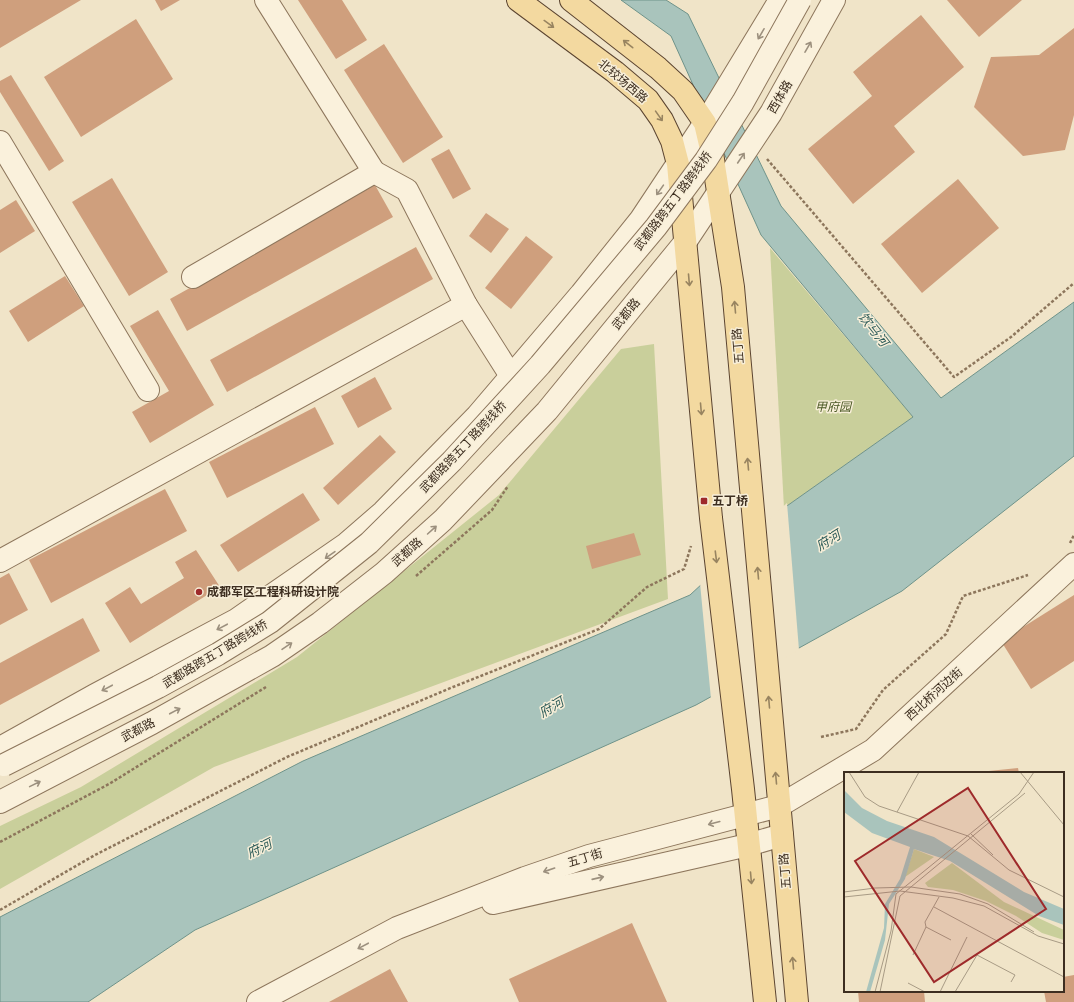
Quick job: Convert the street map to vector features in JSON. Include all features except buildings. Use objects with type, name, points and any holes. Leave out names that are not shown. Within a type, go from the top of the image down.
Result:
[{"type":"main road","name":"北较场西路","points":[[518,0],[615,72],[648,100],[662,120],[672,140],[678,164],[686,241]]},
{"type":"main road","points":[[570,0],[658,68],[683,91],[705,123],[719,190]]},
{"type":"main road","name":"五丁路","points":[[719,190],[733,287],[751,503],[797,1002]]},
{"type":"main road","points":[[686,241],[711,518],[738,742],[765,1002]]},
{"type":"street","points":[[266,0],[374,172],[407,190],[466,305],[511,376]]},
{"type":"street","points":[[1,760],[95,695],[236,620],[346,544],[383,512],[477,416],[581,294],[641,219],[705,123],[780,0]]},
{"type":"street","name":"武都路跨五丁路跨线桥","points":[[1,760],[158,687],[218,654],[270,622],[369,543],[452,461],[540,365],[656,227],[706,160],[743,102],[800,0]]},
{"type":"street","name":"西体路","points":[[719,190],[771,113],[834,0]]},
{"type":"street","points":[[0,142],[148,390]]},
{"type":"street","points":[[192,277],[374,172]]},
{"type":"street","name":"武都路","points":[[0,802],[152,723],[272,656],[320,624],[384,573],[443,520],[547,411],[686,241],[719,190]]},
{"type":"street","points":[[0,561],[466,305]]},
{"type":"street","name":"西北桥河边街","points":[[779,806],[872,750],[1071,554]]},
{"type":"street","name":"五丁街","points":[[258,1002],[397,928],[525,878],[589,856],[779,806]]},
{"type":"street","name":"五丁街","points":[[397,928],[524,895],[748,845],[782,835]]},
{"type":"path","points":[[750,144],[773,163],[954,377],[1011,337],[1074,283]]},
{"type":"path","points":[[1071,554],[1074,535]]},
{"type":"path","points":[[0,910],[95,855],[288,757],[453,687],[599,629],[648,588],[684,570],[692,542]]},
{"type":"path","points":[[821,737],[856,729],[883,690],[946,634],[963,596],[1035,573]]},
{"type":"green space","name":"甲府园","points":[[770,248],[913,417],[784,508]]},
{"type":"green space","points":[[654,344],[668,599],[214,767],[0,889],[0,826],[81,787],[297,657],[499,495],[621,349]]},
{"type":"water","points":[[621,0],[666,0],[688,14],[781,206],[941,398],[1074,302],[1074,456],[902,591],[696,705],[195,930],[88,1002],[0,1002],[0,917],[303,761],[690,595],[784,508],[913,417],[761,235],[671,36]]},
{"type":"pier","name":"五丁桥","points":[[787,503],[799,650],[711,699],[700,583]]},
{"type":"place","name":"五丁桥","points":[[704,501]]},
{"type":"place","name":"成都军区工程科研设计院","points":[[199,592]]},
{"type":"water label","name":"饮马河","points":[[874,329]]},
{"type":"water label","name":"府河","points":[[828,540]]},
{"type":"water label","name":"府河","points":[[551,707]]},
{"type":"water label","name":"府河","points":[[259,848]]}]
